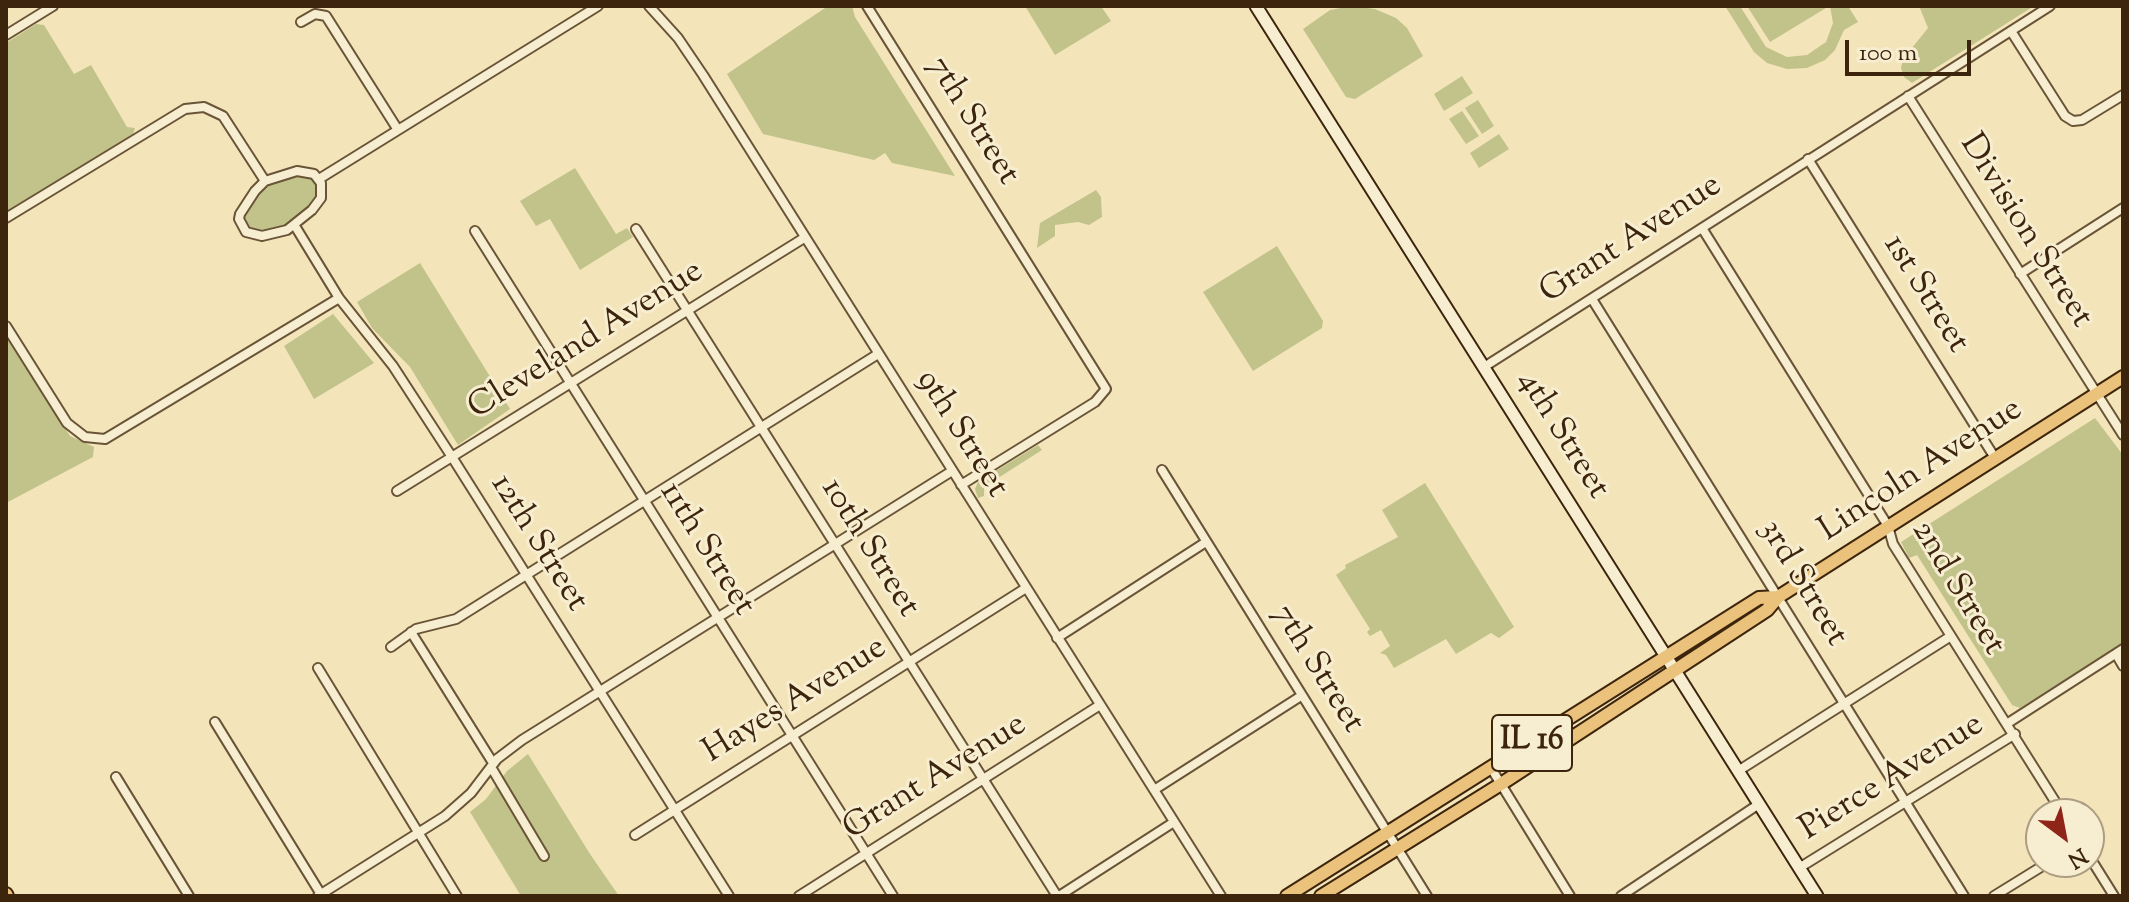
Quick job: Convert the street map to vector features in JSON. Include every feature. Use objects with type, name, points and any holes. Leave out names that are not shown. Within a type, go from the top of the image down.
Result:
[{"type":"main road","name":"IL 16","points":[[2096,395],[2123,377]]},
{"type":"main road","name":"Lincoln Avenue","points":[[1321,896],[1501,784],[1767,610],[1778,597],[2096,395]]},
{"type":"main road","name":"Lincoln Avenue","points":[[1287,896],[1759,598],[1778,597]]},
{"type":"street","points":[[6,35],[53,6]]},
{"type":"street","points":[[319,179],[598,6]]},
{"type":"street","name":"9th Street","points":[[649,6],[686,51],[1221,896]]},
{"type":"street","name":"7th Street","points":[[867,6],[1106,389],[1095,402],[961,485]]},
{"type":"street","name":"4th Street","points":[[1256,6],[1817,896]]},
{"type":"street","name":"Grant Avenue","points":[[1484,367],[2050,6]]},
{"type":"street","points":[[301,22],[315,14],[326,16],[398,130]]},
{"type":"street","points":[[2011,31],[2065,116],[2073,121],[2082,120],[2123,95]]},
{"type":"street","name":"Division Street","points":[[1908,96],[2123,435]]},
{"type":"street","points":[[6,218],[174,114],[192,108],[214,111],[230,123],[265,181]]},
{"type":"street","name":"1st Street","points":[[1808,159],[1995,458]]},
{"type":"street","points":[[297,171],[308,172],[319,179],[321,198],[305,219],[295,226],[262,236],[242,227],[239,219],[244,205],[265,181],[297,171]]},
{"type":"street","points":[[2020,274],[2123,208]]},
{"type":"street","name":"12th Street","points":[[295,226],[339,298],[393,366],[452,457],[729,896]]},
{"type":"street","name":"2nd Street","points":[[1702,228],[1888,526],[1893,544],[2053,798]]},
{"type":"street","name":"10th Street","points":[[636,229],[1058,896]]},
{"type":"street","name":"11th Street","points":[[475,231],[893,896]]},
{"type":"street","name":"Cleveland Avenue","points":[[397,491],[804,238]]},
{"type":"street","points":[[6,326],[67,423],[85,437],[105,439],[339,298]]},
{"type":"street","name":"3rd Street","points":[[1592,299],[1964,896]]},
{"type":"street","points":[[391,647],[411,632],[456,619],[524,573],[878,354]]},
{"type":"street","name":"7th Street","points":[[1162,470],[1427,896]]},
{"type":"street","points":[[215,722],[320,895],[459,805],[510,748],[952,471]]},
{"type":"street","points":[[1057,638],[1206,542]]},
{"type":"street","name":"Hayes Avenue","points":[[635,835],[1026,588]]},
{"type":"street","points":[[411,632],[544,856]]},
{"type":"street","points":[[1738,771],[1951,636]]},
{"type":"street","points":[[2119,651],[2123,666]]},
{"type":"street","name":"Pierce Avenue","points":[[2008,723],[2119,651]]},
{"type":"street","points":[[318,668],[457,896]]},
{"type":"street","points":[[1154,790],[1301,696]]},
{"type":"street","name":"Grant Avenue","points":[[799,896],[1100,705]]},
{"type":"street","name":"Pierce Avenue","points":[[1799,868],[2015,734]]},
{"type":"street","points":[[1491,768],[1570,896]]},
{"type":"street","points":[[116,777],[189,896]]},
{"type":"street","points":[[1621,896],[1759,804]]},
{"type":"street","points":[[1058,896],[1174,822]]},
{"type":"street","points":[[1994,896],[2025,877]]},
{"type":"street","points":[[2103,878],[2114,896]]},
{"type":"green space","points":[[828,6],[852,6],[855,17],[955,176],[892,163],[885,153],[874,160],[763,134],[727,74]]},
{"type":"green space","points":[[1025,6],[1101,6],[1111,21],[1055,55]]},
{"type":"green space","points":[[1352,6],[1375,9],[1396,18],[1407,28],[1423,56],[1355,99],[1346,97],[1303,29],[1330,10]]},
{"type":"green space","points":[[1725,6],[1740,6],[1766,47],[1787,57],[1807,55],[1826,42],[1833,23],[1830,6],[1848,6],[1858,22],[1844,30],[1835,50],[1825,60],[1807,68],[1787,69],[1767,63],[1754,52]]},
{"type":"green space","points":[[1747,6],[1825,6],[1826,8],[1770,42]]},
{"type":"green space","points":[[1919,6],[2034,6],[1912,83],[1904,77],[1901,68],[1903,59],[1928,28]]},
{"type":"green space","points":[[36,24],[44,25],[74,74],[91,65],[127,127],[135,128],[133,134],[6,213],[6,43]]},
{"type":"green space","points":[[1462,76],[1473,93],[1444,111],[1434,94]]},
{"type":"green space","points":[[1478,100],[1494,126],[1482,134],[1465,108]]},
{"type":"green space","points":[[1462,111],[1479,136],[1466,144],[1449,119]]},
{"type":"green space","points":[[1499,134],[1509,149],[1479,168],[1470,153]]},
{"type":"green space","points":[[575,168],[616,234],[627,228],[633,237],[580,270],[550,219],[536,226],[520,201]]},
{"type":"green space","points":[[303,174],[317,183],[318,195],[309,210],[286,228],[267,233],[249,231],[242,217],[262,189],[273,181]]},
{"type":"green space","points":[[1096,190],[1101,197],[1102,217],[1089,225],[1078,222],[1055,225],[1055,236],[1037,248],[1040,223]]},
{"type":"green space","points":[[1277,246],[1323,321],[1322,328],[1253,371],[1203,292]]},
{"type":"green space","points":[[420,263],[510,409],[458,445],[410,367],[372,328],[357,302]]},
{"type":"green space","points":[[333,314],[374,363],[314,399],[284,346]]},
{"type":"green space","points":[[6,334],[70,436],[94,447],[93,457],[6,503]]},
{"type":"green space","points":[[2095,418],[2123,455],[2123,644],[2020,708],[2012,705],[1917,555],[1909,558],[1901,542]]},
{"type":"green space","points":[[1038,445],[1042,450],[984,487],[984,496],[978,498],[975,489],[978,482]]},
{"type":"green space","points":[[1425,483],[1514,627],[1499,638],[1491,633],[1456,654],[1446,639],[1394,668],[1386,655],[1380,653],[1390,646],[1381,630],[1370,636],[1367,632],[1370,629],[1336,575],[1346,568],[1345,565],[1398,537],[1382,510]]},
{"type":"green space","points":[[528,754],[619,896],[521,896],[470,812],[486,799],[507,771]]}]
